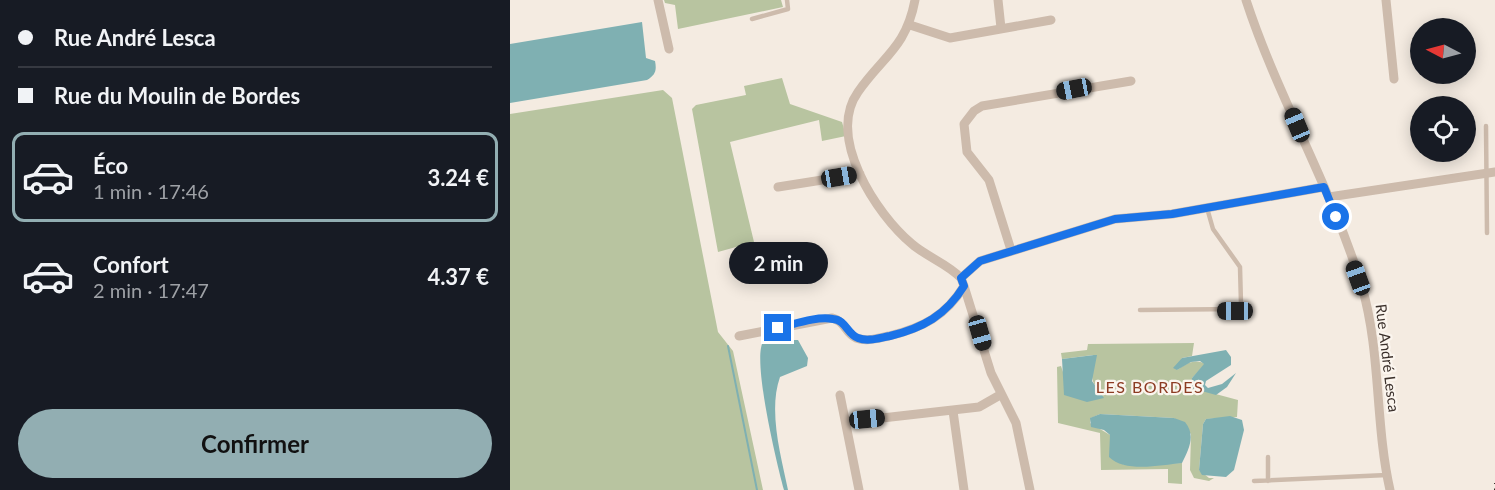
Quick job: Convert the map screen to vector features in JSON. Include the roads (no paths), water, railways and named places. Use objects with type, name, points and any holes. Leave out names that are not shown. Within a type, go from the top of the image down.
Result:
[{"type":"street","points":[[658,0],[669,49]]},
{"type":"street","points":[[915,0],[910,25],[894,52],[858,92],[848,111],[848,135],[860,174],[884,214],[896,229],[925,254],[954,270],[962,282],[1000,395],[1016,423],[1030,490]]},
{"type":"street","points":[[998,0],[1001,28]]},
{"type":"street","name":"Rue André Lesca","points":[[1246,0],[1329,196],[1362,287],[1369,316],[1390,490]]},
{"type":"street","points":[[1386,0],[1394,79]]},
{"type":"street","points":[[910,25],[937,36],[950,38],[1051,20]]},
{"type":"street","points":[[1011,250],[989,180],[967,152],[963,131],[968,116],[982,106],[1131,81]]},
{"type":"street","points":[[1329,196],[1491,173]]},
{"type":"street","points":[[778,187],[860,174]]},
{"type":"street","points":[[739,336],[832,318],[842,322],[852,336],[871,340],[905,332],[934,320],[948,308],[962,282],[980,261],[1011,250],[1115,219],[1172,214],[1324,187]]},
{"type":"street","points":[[840,395],[859,490]]},
{"type":"street","points":[[847,422],[979,407],[1000,395]]},
{"type":"street","points":[[953,411],[964,490]]},
{"type":"lane","points":[[752,19],[788,9],[787,0]]},
{"type":"lane","points":[[1486,126],[1491,173],[1487,233]]},
{"type":"lane","points":[[1140,310],[1238,309],[1241,304],[1240,267],[1213,229],[1206,207]]},
{"type":"lane","points":[[1268,457],[1268,481]]},
{"type":"lane","points":[[1254,481],[1387,475]]},
{"type":"water","points":[[642,22],[646,58],[655,61],[656,64],[655,72],[647,80],[510,103],[510,44]]},
{"type":"water","points":[[798,340],[808,358],[807,366],[780,377],[777,390],[775,419],[788,490],[784,490],[776,459],[763,390],[760,353],[763,342]]},
{"type":"water","points":[[1226,350],[1231,357],[1231,365],[1206,381],[1205,385],[1208,388],[1222,384],[1236,373],[1227,387],[1216,395],[1191,388],[1192,378],[1204,364],[1200,361],[1191,362],[1177,370],[1173,368],[1182,358]]},
{"type":"water","points":[[1097,355],[1092,381],[1104,398],[1087,402],[1064,395],[1062,359]]},
{"type":"water","points":[[1100,414],[1174,418],[1185,422],[1191,437],[1182,463],[1144,467],[1116,462],[1109,457],[1110,435],[1104,430],[1091,427],[1090,418]]},
{"type":"water","points":[[1230,416],[1242,420],[1244,430],[1234,470],[1226,477],[1202,475],[1199,470],[1203,424],[1206,419]]},
{"type":"waterway","points":[[728,346],[757,490]]},
{"type":"railway","points":[[1495,483],[1495,490]]},
{"type":"district","name":"LES BORDES","points":[[1150,387]]}]
